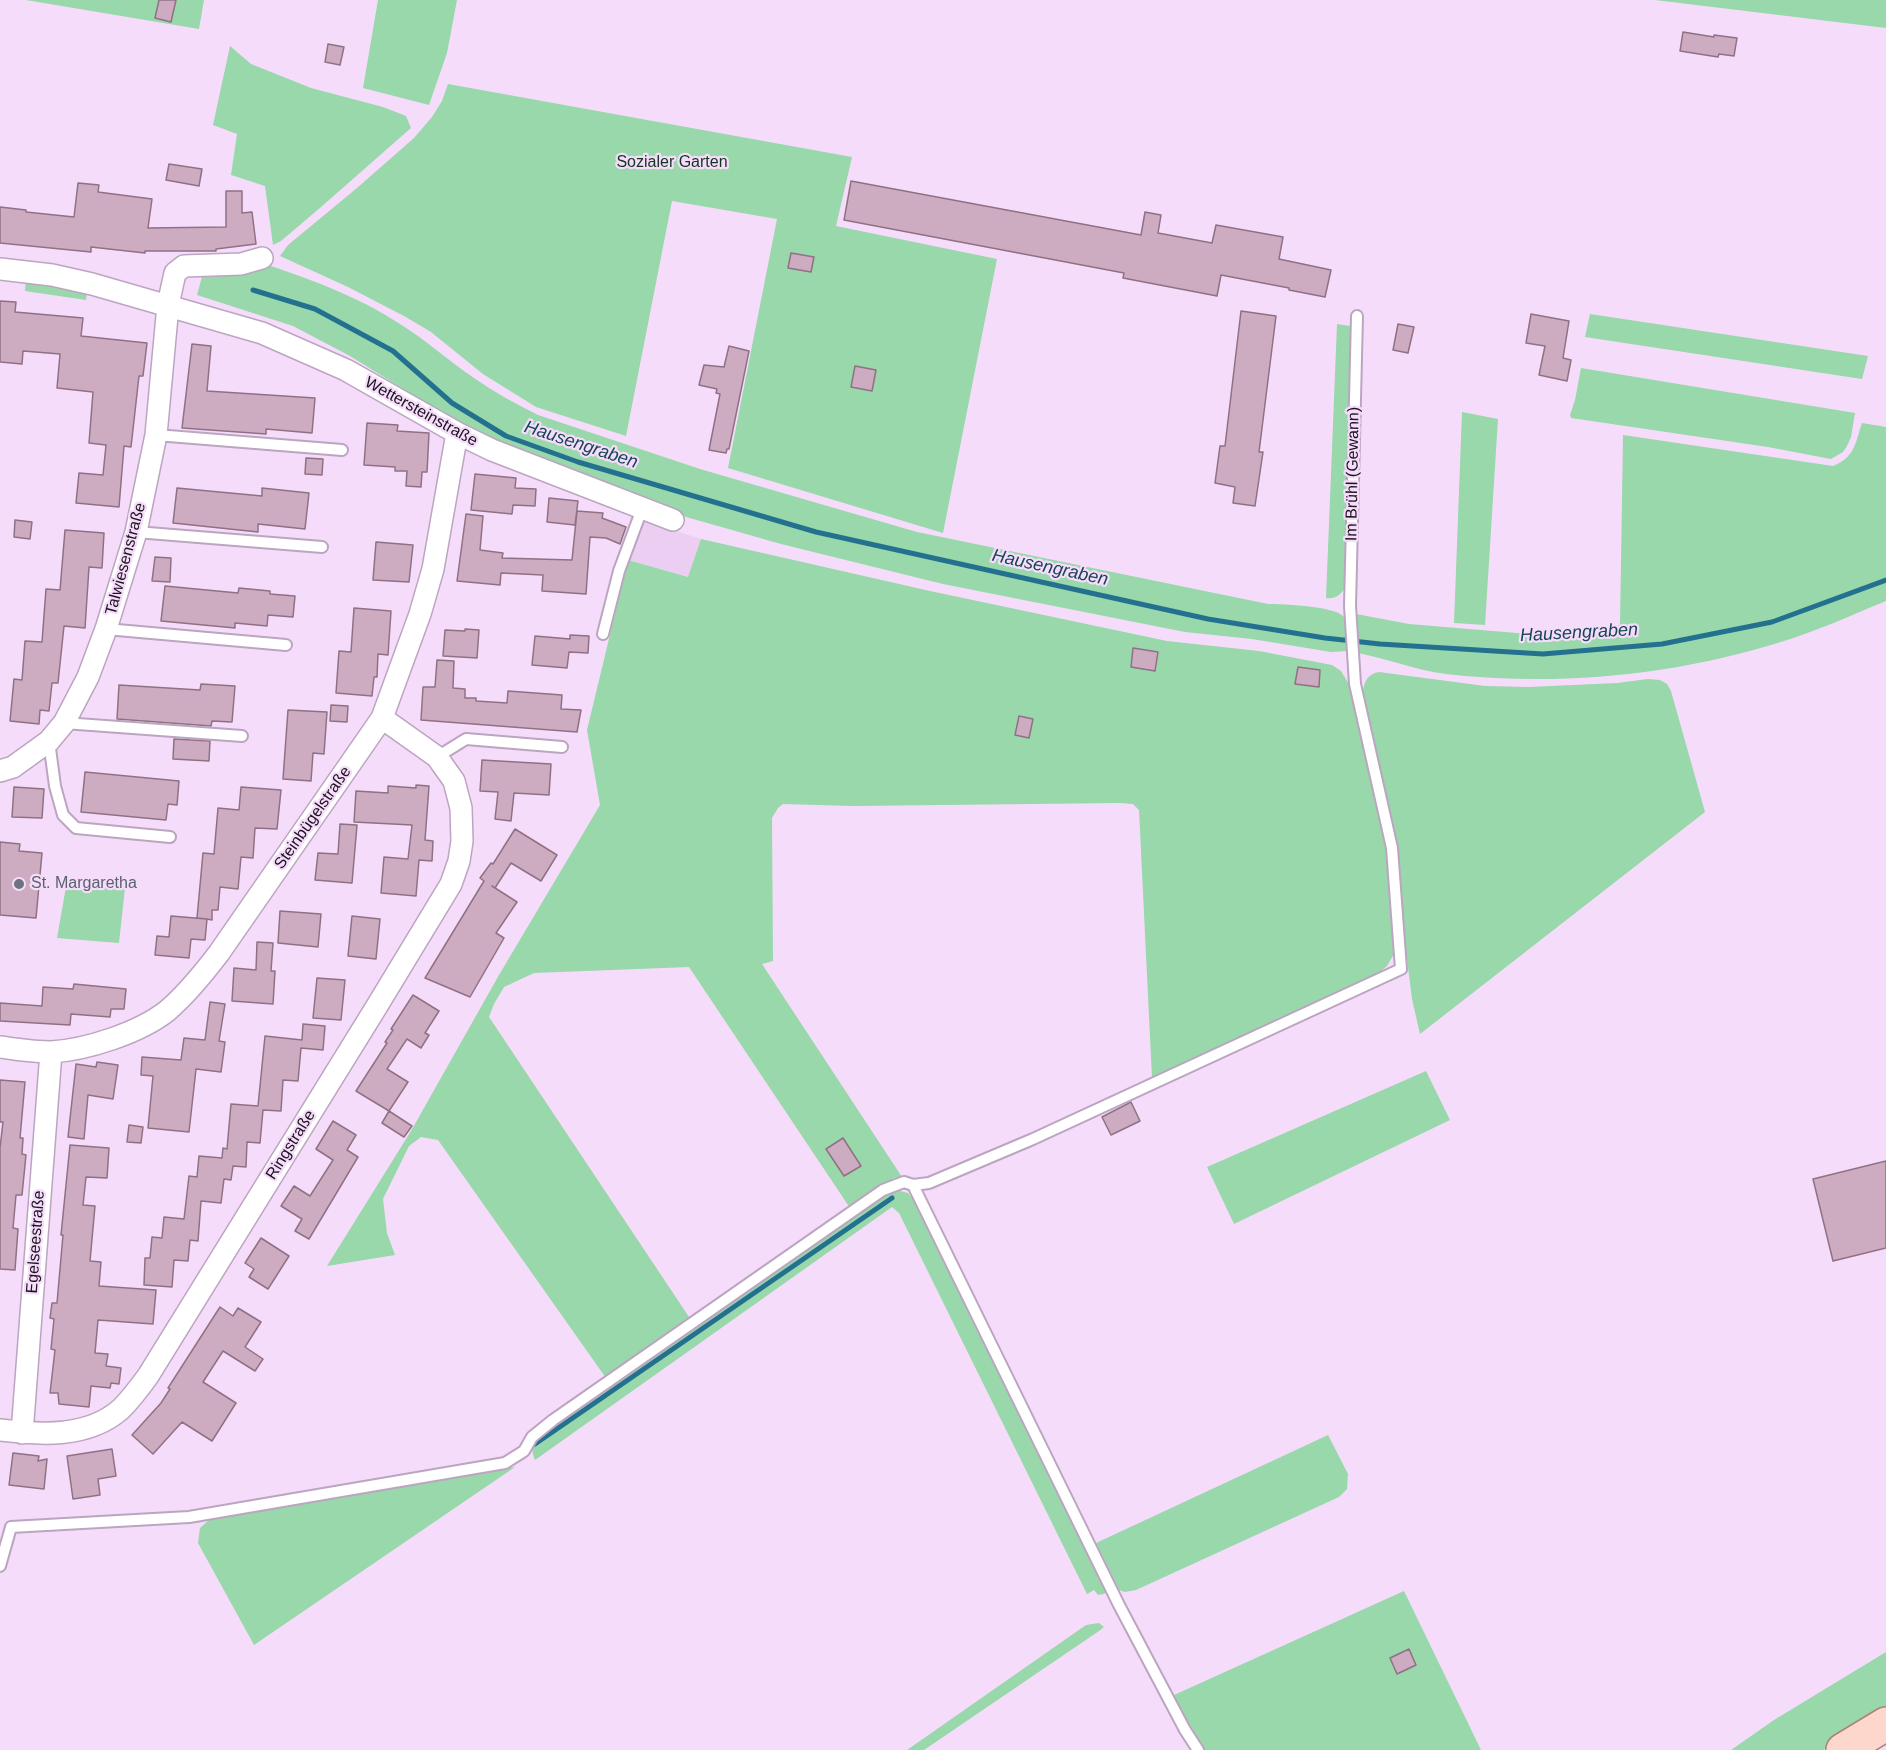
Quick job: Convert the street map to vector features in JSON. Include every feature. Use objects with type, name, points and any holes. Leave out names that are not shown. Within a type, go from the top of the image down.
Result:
[{"type":"main road","points":[[1843,1750],[1886,1724]]},
{"type":"street","points":[[168,305],[174,273],[184,266],[241,264],[262,258]]},
{"type":"street","name":"Wettersteinstraße","points":[[0,269],[52,275],[168,305],[262,333],[346,370],[457,433],[492,450],[673,520]]},
{"type":"street","name":"Talwiesenstraße","points":[[0,771],[14,766],[49,741],[64,723],[88,677],[106,629],[136,532],[156,435],[168,305]]},
{"type":"street","name":"Steinbügelstraße","points":[[0,1047],[51,1052],[93,1045],[132,1031],[165,1012],[196,984],[244,919],[382,718],[420,615],[433,569],[457,433]]},
{"type":"street","name":"Ringstraße","points":[[0,1431],[59,1434],[94,1425],[121,1409],[148,1376],[451,884],[459,861],[462,841],[461,808],[454,781],[437,757],[382,718]]},
{"type":"street","name":"Egelseestraße","points":[[22,1433],[51,1052]]},
{"type":"lane","name":"Im Brühl (Gewann)","points":[[913,1185],[929,1183],[1034,1139],[1401,969],[1392,848],[1355,684],[1351,649],[1357,316]]},
{"type":"lane","points":[[156,435],[342,450]]},
{"type":"lane","points":[[603,634],[619,570],[642,509]]},
{"type":"lane","points":[[136,532],[322,547]]},
{"type":"lane","points":[[106,629],[286,645]]},
{"type":"lane","points":[[64,723],[242,736]]},
{"type":"lane","points":[[437,757],[466,739],[562,747]]},
{"type":"lane","points":[[49,741],[55,786],[63,815],[76,828],[170,837]]},
{"type":"lane","points":[[0,1566],[11,1527],[189,1517],[505,1463],[524,1451],[532,1437],[553,1420],[883,1190],[904,1182],[913,1185],[1119,1605],[1185,1730],[1198,1750]]},
{"type":"shaded area","points":[[644,521],[701,539],[689,577],[628,560]]},
{"type":"green space","points":[[26,0],[204,0],[199,29]]},
{"type":"green space","points":[[378,0],[457,0],[447,53],[429,105],[363,88]]},
{"type":"green space","points":[[1655,0],[1886,0],[1886,28]]},
{"type":"green space","points":[[230,46],[251,64],[311,88],[383,107],[406,116],[411,128],[281,241],[273,245],[265,186],[231,175],[237,134],[213,125]]},
{"type":"green space","name":"Sozialer Garten","points":[[448,84],[852,157],[836,226],[997,259],[943,533],[728,468],[777,219],[672,201],[626,436],[536,407],[483,374],[431,332],[404,316],[280,256],[288,245],[414,138],[432,117],[442,101]]},
{"type":"green space","points":[[271,266],[370,306],[419,337],[505,398],[538,415],[700,469],[917,532],[1268,604],[1307,606],[1329,610],[1345,619],[1348,649],[1331,652],[1252,639],[1185,632],[943,584],[781,544],[637,503],[536,462],[455,421],[350,356],[293,326],[197,295],[203,273]]},
{"type":"green space","points":[[26,277],[87,292],[86,300],[25,291]]},
{"type":"green space","points":[[1590,314],[1868,356],[1862,379],[1585,337]]},
{"type":"green space","points":[[1337,324],[1350,326],[1352,344],[1345,588],[1337,596],[1326,598]]},
{"type":"green space","points":[[1581,368],[1855,413],[1851,437],[1843,452],[1831,459],[1768,447],[1571,418]]},
{"type":"green space","points":[[1462,412],[1498,419],[1485,625],[1454,623]]},
{"type":"green space","points":[[1862,423],[1886,427],[1886,601],[1810,632],[1743,653],[1660,670],[1617,675],[1531,679],[1488,678],[1435,672],[1358,653],[1356,614],[1409,624],[1541,635],[1620,625],[1623,435],[1833,466],[1850,454]]},
{"type":"green space","points":[[701,539],[930,591],[1167,641],[1259,651],[1332,665],[1341,671],[1352,689],[1385,832],[1391,910],[1396,936],[1394,954],[1387,966],[1374,977],[1152,1078],[1139,810],[1133,804],[853,806],[783,804],[772,818],[773,961],[762,964],[902,1177],[894,1178],[850,1208],[689,967],[534,973],[504,987],[489,1017],[689,1317],[606,1378],[438,1140],[421,1137],[409,1146],[383,1199],[387,1233],[395,1255],[327,1266],[411,1131],[499,975],[600,805],[587,730],[628,560],[688,577]]},
{"type":"green space","points":[[1379,672],[1485,686],[1529,687],[1660,680],[1667,684],[1671,691],[1705,812],[1420,1034],[1412,999],[1397,880],[1395,844],[1363,695],[1366,680]]},
{"type":"green space","points":[[67,881],[125,888],[119,943],[57,938]]},
{"type":"green space","points":[[1426,1071],[1450,1120],[1234,1224],[1207,1167]]},
{"type":"green space","points":[[896,1190],[908,1193],[915,1201],[1102,1575],[1108,1591],[1104,1594],[1098,1595],[1094,1590],[1087,1594],[899,1213],[892,1207],[535,1460],[533,1444],[552,1425],[884,1195]]},
{"type":"green space","points":[[1328,1435],[1348,1474],[1347,1489],[1339,1497],[1136,1590],[1125,1592],[1119,1590],[1096,1543]]},
{"type":"green space","points":[[515,1467],[254,1645],[198,1543],[200,1528],[210,1519]]},
{"type":"green space","points":[[1404,1591],[1481,1750],[1205,1750],[1174,1695]]},
{"type":"green space","points":[[1099,1623],[1104,1627],[1099,1631],[924,1750],[907,1750],[1086,1625]]},
{"type":"green space","points":[[1886,1652],[1886,1711],[1823,1750],[1731,1750],[1774,1720]]},
{"type":"building","points":[[159,0],[176,0],[171,22],[155,18]]},
{"type":"building","points":[[1683,32],[1737,38],[1734,56],[1719,54],[1718,57],[1680,51]]},
{"type":"building","points":[[328,44],[344,47],[340,65],[325,62]]},
{"type":"building","points":[[169,164],[202,169],[199,186],[166,180]]},
{"type":"building","points":[[851,181],[1141,235],[1145,212],[1161,215],[1158,233],[1212,243],[1216,225],[1283,237],[1279,259],[1331,270],[1325,297],[1221,275],[1217,296],[1123,278],[1124,273],[844,220]]},
{"type":"building","points":[[78,183],[99,185],[98,192],[152,199],[148,228],[226,227],[226,191],[242,191],[242,213],[252,212],[256,244],[216,249],[216,251],[145,251],[145,253],[91,247],[91,252],[0,243],[0,207],[74,217]]},
{"type":"building","points":[[791,253],[814,257],[811,272],[788,268]]},
{"type":"building","points":[[0,301],[16,302],[15,312],[83,318],[81,336],[147,343],[143,376],[139,376],[131,447],[124,446],[119,507],[76,503],[79,473],[103,475],[106,445],[89,443],[93,392],[57,388],[60,354],[23,351],[22,364],[0,362]]},
{"type":"building","points":[[1241,311],[1276,316],[1259,452],[1263,452],[1255,506],[1233,503],[1235,487],[1215,483],[1220,446],[1225,446]]},
{"type":"building","points":[[1531,314],[1569,321],[1563,358],[1571,360],[1567,381],[1539,375],[1545,346],[1526,343]]},
{"type":"building","points":[[1398,324],[1414,327],[1408,353],[1393,350]]},
{"type":"building","points":[[192,344],[211,346],[207,391],[315,398],[312,433],[266,429],[266,434],[182,428]]},
{"type":"building","points":[[729,346],[749,351],[729,449],[726,453],[709,450],[720,394],[716,393],[717,389],[699,385],[704,365],[724,367]]},
{"type":"building","points":[[855,366],[876,370],[872,391],[851,387]]},
{"type":"building","points":[[367,423],[398,425],[397,431],[429,433],[427,472],[422,472],[421,487],[406,486],[407,471],[395,471],[395,467],[364,465]]},
{"type":"building","points":[[306,458],[323,459],[322,475],[305,474]]},
{"type":"building","points":[[475,474],[516,478],[515,488],[536,489],[535,506],[513,505],[512,514],[471,510]]},
{"type":"building","points":[[177,488],[262,496],[262,488],[309,493],[305,529],[258,524],[258,532],[173,523]]},
{"type":"building","points":[[549,498],[578,501],[575,525],[547,522]]},
{"type":"building","points":[[577,511],[603,513],[602,518],[626,527],[620,544],[606,538],[590,537],[586,594],[542,591],[543,575],[501,573],[500,585],[457,581],[466,514],[483,516],[480,550],[503,553],[502,558],[572,560]]},
{"type":"building","points":[[15,520],[32,522],[30,539],[14,537]]},
{"type":"building","points":[[65,530],[104,533],[102,568],[89,567],[85,628],[64,626],[58,683],[52,683],[49,711],[40,710],[39,724],[10,721],[14,679],[22,680],[25,641],[42,642],[46,589],[60,590]]},
{"type":"building","points":[[376,542],[413,545],[409,582],[373,580]]},
{"type":"building","points":[[155,557],[171,558],[170,582],[152,581]]},
{"type":"building","points":[[165,586],[238,593],[239,588],[295,596],[293,617],[268,615],[267,626],[235,623],[235,628],[161,621]]},
{"type":"building","points":[[354,608],[391,611],[388,655],[378,654],[377,677],[374,677],[372,696],[336,693],[339,651],[351,652]]},
{"type":"building","points":[[465,629],[479,630],[477,658],[443,656],[445,630],[465,631]]},
{"type":"building","points":[[570,635],[589,636],[588,653],[569,652],[567,668],[532,665],[535,636],[570,639]]},
{"type":"building","points":[[1133,648],[1158,652],[1155,671],[1131,667]]},
{"type":"building","points":[[437,660],[454,661],[453,688],[465,689],[465,698],[507,703],[508,691],[562,695],[561,709],[581,710],[577,732],[421,720],[423,687],[435,687]]},
{"type":"building","points":[[1298,667],[1320,670],[1319,687],[1295,684]]},
{"type":"building","points":[[201,684],[235,686],[232,722],[212,721],[211,726],[117,719],[119,685],[200,690]]},
{"type":"building","points":[[331,705],[348,706],[347,722],[330,721]]},
{"type":"building","points":[[288,710],[327,712],[324,754],[313,753],[311,781],[283,779]]},
{"type":"building","points":[[1019,716],[1033,719],[1029,738],[1015,735]]},
{"type":"building","points":[[174,739],[210,741],[209,761],[173,759]]},
{"type":"building","points":[[482,760],[551,764],[549,795],[514,793],[511,821],[495,819],[498,792],[480,791]]},
{"type":"building","points":[[85,772],[179,781],[177,805],[168,804],[166,820],[81,812]]},
{"type":"building","points":[[416,785],[429,786],[425,840],[433,841],[432,861],[419,860],[416,896],[381,893],[384,857],[408,859],[412,825],[354,822],[356,791],[388,793],[388,786],[416,788]]},
{"type":"building","points":[[14,787],[44,789],[42,818],[12,817]]},
{"type":"building","points":[[241,787],[281,790],[277,829],[255,828],[253,858],[241,857],[238,889],[220,887],[218,910],[212,910],[212,920],[197,918],[203,853],[214,854],[218,808],[239,810]]},
{"type":"building","points":[[340,824],[357,825],[352,883],[315,880],[318,853],[338,854]]},
{"type":"building","points":[[515,829],[557,855],[541,881],[511,863],[495,888],[517,902],[496,933],[504,938],[470,997],[425,978],[484,881],[480,878],[491,863],[493,864]]},
{"type":"building","name":"St. Margaretha","points":[[0,842],[20,844],[19,851],[42,853],[36,918],[0,915]]},
{"type":"building","points":[[280,911],[321,914],[318,947],[278,943]]},
{"type":"building","points":[[171,916],[207,919],[205,940],[191,939],[189,958],[155,955],[157,936],[169,937]]},
{"type":"building","points":[[352,916],[380,919],[376,959],[348,956]]},
{"type":"building","points":[[257,942],[273,943],[271,971],[275,971],[273,1004],[232,1001],[234,968],[256,970]]},
{"type":"building","points":[[317,978],[345,980],[341,1020],[313,1018]]},
{"type":"building","points":[[74,984],[126,989],[124,1009],[111,1009],[110,1017],[71,1014],[70,1025],[0,1021],[0,1003],[42,1006],[43,987],[73,989]]},
{"type":"building","points":[[413,995],[439,1011],[425,1033],[429,1035],[421,1048],[407,1039],[387,1069],[408,1082],[389,1111],[356,1091],[387,1043],[385,1042],[393,1030],[391,1029]]},
{"type":"building","points":[[210,1002],[225,1004],[219,1041],[225,1042],[221,1072],[196,1069],[189,1132],[148,1128],[153,1076],[141,1075],[142,1057],[181,1060],[184,1038],[205,1040]]},
{"type":"building","points":[[303,1024],[325,1026],[323,1050],[301,1048],[298,1081],[283,1080],[281,1111],[263,1110],[260,1143],[247,1142],[246,1167],[233,1166],[231,1180],[224,1179],[221,1203],[201,1201],[198,1241],[190,1240],[188,1261],[174,1260],[172,1287],[144,1285],[145,1258],[150,1258],[152,1237],[162,1238],[164,1217],[184,1219],[189,1176],[197,1177],[199,1156],[222,1158],[223,1148],[227,1149],[231,1104],[258,1106],[265,1036],[302,1040]]},
{"type":"building","points":[[97,1062],[118,1065],[113,1099],[88,1095],[84,1139],[68,1137],[76,1064],[96,1067]]},
{"type":"building","points":[[0,1080],[25,1082],[20,1138],[23,1138],[22,1154],[26,1155],[22,1195],[16,1195],[13,1228],[18,1229],[15,1270],[0,1269],[0,1148],[3,1122],[0,1122]]},
{"type":"building","points":[[1131,1102],[1140,1121],[1111,1135],[1102,1117]]},
{"type":"building","points":[[389,1111],[412,1126],[404,1137],[382,1123]]},
{"type":"building","points":[[333,1121],[356,1135],[347,1150],[358,1157],[309,1239],[295,1231],[302,1219],[281,1206],[294,1186],[310,1196],[333,1160],[316,1149]]},
{"type":"building","points":[[129,1125],[143,1127],[141,1143],[127,1142]]},
{"type":"building","points":[[843,1138],[861,1166],[844,1176],[826,1149]]},
{"type":"building","points":[[70,1145],[109,1148],[107,1178],[86,1177],[83,1205],[95,1206],[90,1261],[101,1262],[99,1286],[156,1290],[153,1324],[98,1320],[95,1353],[108,1354],[106,1366],[121,1368],[119,1384],[111,1383],[110,1388],[91,1386],[89,1407],[59,1404],[58,1393],[50,1393],[55,1350],[51,1349],[54,1319],[50,1318],[52,1303],[57,1303]]},
{"type":"building","points":[[1886,1161],[1886,1248],[1833,1261],[1813,1179]]},
{"type":"building","points":[[261,1238],[289,1256],[268,1289],[249,1277],[254,1269],[245,1263]]},
{"type":"building","points":[[220,1307],[233,1316],[238,1308],[261,1322],[245,1347],[263,1359],[255,1371],[223,1351],[203,1382],[236,1403],[212,1441],[182,1422],[153,1454],[132,1435],[161,1403],[170,1389],[168,1388]]},
{"type":"building","points":[[112,1449],[116,1476],[98,1479],[100,1495],[73,1499],[67,1456]]},
{"type":"building","points":[[13,1453],[39,1456],[38,1461],[47,1459],[44,1489],[9,1485]]},
{"type":"building","points":[[1409,1649],[1416,1665],[1397,1674],[1390,1658]]},
{"type":"waterway","name":"Hausengraben","points":[[253,290],[315,309],[393,351],[452,403],[506,436],[578,462],[816,532],[1208,619],[1325,638],[1380,644],[1543,654],[1662,644],[1772,622],[1886,580]]},
{"type":"waterway","points":[[535,1444],[892,1198]]},
{"type":"place","name":"St. Margaretha","points":[[19,884]]}]
